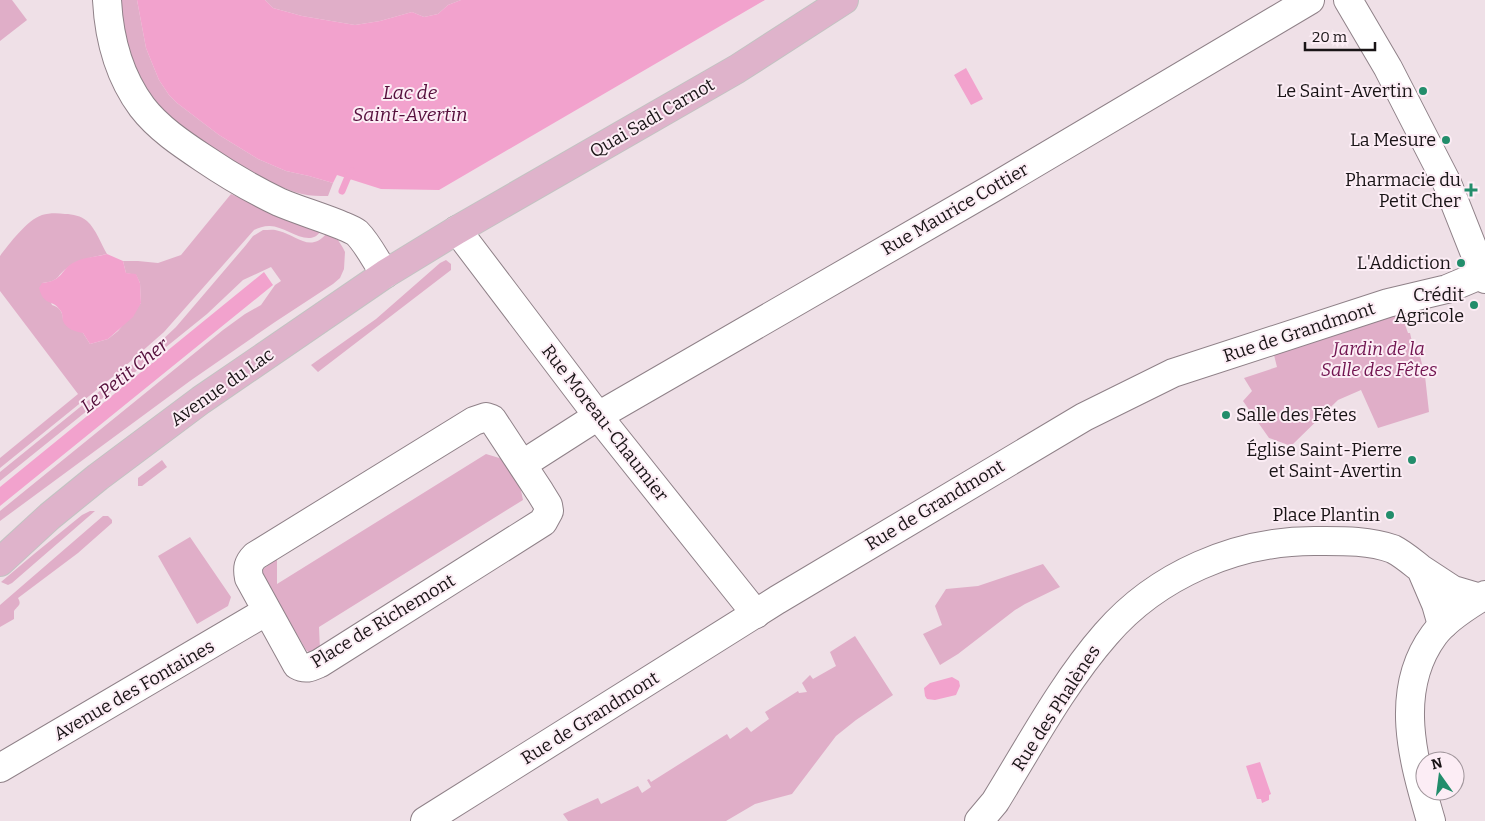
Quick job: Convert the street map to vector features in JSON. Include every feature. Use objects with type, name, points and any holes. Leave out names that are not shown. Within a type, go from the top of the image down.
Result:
[{"type":"main road","name":"Quai Sadi Carnot","points":[[457,230],[737,69],[844,0]]},
{"type":"main road","name":"Avenue du Lac","points":[[0,562],[50,516],[201,400],[385,274],[457,230]]},
{"type":"street","points":[[107,0],[110,34],[120,68],[130,89],[143,108],[159,125],[228,175],[257,191],[356,232],[385,274]]},
{"type":"street","name":"Rue Maurice Cottier","points":[[598,416],[1000,184],[1310,0]]},
{"type":"street","points":[[1348,0],[1388,68],[1448,183],[1485,275]]},
{"type":"street","name":"Rue Moreau-Chaumier","points":[[457,230],[598,416],[756,614]]},
{"type":"street","name":"Rue de Grandmont","points":[[425,821],[756,614],[1055,433],[1099,409],[1173,373],[1388,303],[1447,289],[1485,275]]},
{"type":"street","points":[[523,464],[598,416]]},
{"type":"street","name":"Place de Richemont","points":[[486,417],[492,418],[523,464],[548,505],[549,511],[544,522],[320,663],[311,668],[303,668],[297,665],[249,578],[248,569],[250,562],[255,556],[474,422],[486,417]]},
{"type":"street","name":"Rue des Phalènes","points":[[979,821],[996,802],[1075,674],[1106,634],[1119,620],[1143,600],[1183,573],[1211,560],[1265,545],[1297,541],[1353,541],[1392,549],[1406,556],[1420,569],[1453,590],[1483,596]]},
{"type":"street","name":"Rue des Phalènes","points":[[1420,569],[1444,624]]},
{"type":"street","points":[[1431,821],[1420,786],[1412,742],[1408,711],[1412,680],[1417,666],[1434,634],[1444,624],[1483,596]]},
{"type":"street","name":"Avenue des Fontaines","points":[[0,768],[267,611]]},
{"type":"green space","points":[[0,0],[12,0],[27,20],[0,41]]},
{"type":"green space","points":[[120,0],[137,0],[146,48],[159,80],[177,103],[219,135],[258,159],[286,171],[333,183],[328,196],[311,196],[290,191],[268,181],[247,170],[182,127],[167,113],[153,97],[134,63],[123,26]]},
{"type":"green space","points":[[265,0],[461,0],[448,5],[438,14],[424,17],[412,12],[380,21],[355,25],[302,16],[273,8]]},
{"type":"green space","points":[[231,194],[320,232],[315,237],[309,238],[269,226],[254,230],[164,332],[115,375],[0,468],[0,458],[78,394],[0,291],[0,256],[13,239],[30,222],[47,214],[71,214],[87,221],[93,228],[107,254],[78,262],[53,281],[42,283],[52,305],[60,311],[63,320],[83,333],[90,344],[108,339],[118,331],[141,303],[140,283],[136,275],[126,273],[123,261],[158,263],[181,255]]},
{"type":"green space","points":[[263,230],[277,230],[309,242],[314,242],[326,234],[338,240],[345,252],[344,269],[340,278],[190,381],[0,521],[0,511],[223,330],[261,305],[275,285],[281,281],[271,267],[243,280],[207,314],[0,481],[0,472],[159,343],[176,327],[253,236]]},
{"type":"green space","points":[[446,260],[451,264],[451,270],[318,372],[311,365],[376,319],[440,263]]},
{"type":"green space","name":"Jardin de la Salle des Fêtes","points":[[1401,313],[1408,333],[1410,333],[1413,346],[1415,346],[1418,356],[1420,356],[1425,376],[1429,412],[1378,428],[1361,390],[1338,400],[1291,446],[1269,438],[1243,401],[1252,391],[1244,378],[1277,367],[1274,355]]},
{"type":"green space","points":[[486,454],[506,460],[519,481],[523,500],[319,627],[320,650],[310,653],[306,650],[263,576],[263,569],[277,559],[277,584]]},
{"type":"green space","points":[[162,460],[167,467],[142,486],[138,486],[138,478]]},
{"type":"green space","points":[[95,511],[12,583],[8,585],[1,582],[82,515]]},
{"type":"green space","points":[[103,516],[108,516],[112,523],[78,553],[18,598],[20,604],[14,611],[14,619],[0,627],[0,605]]},
{"type":"green space","points":[[190,537],[231,597],[228,606],[197,624],[158,556]]},
{"type":"green space","points":[[1043,564],[1060,587],[1015,610],[958,654],[940,665],[923,634],[942,625],[935,606],[946,589],[978,586]]},
{"type":"green space","points":[[855,636],[893,695],[836,736],[792,794],[755,804],[726,821],[568,821],[563,814],[598,798],[601,804],[638,786],[642,793],[651,787],[647,780],[649,779],[651,782],[727,734],[730,739],[747,727],[751,732],[769,719],[765,712],[798,691],[799,693],[807,692],[802,683],[810,675],[813,679],[836,666],[830,652]]},
{"type":"water","name":"Lac de Saint-Avertin","points":[[137,0],[265,0],[273,8],[302,16],[355,25],[380,21],[412,12],[424,17],[438,14],[448,5],[461,0],[765,0],[439,190],[381,189],[337,175],[333,183],[286,171],[258,159],[219,135],[177,103],[159,80],[146,48]]},
{"type":"water","points":[[966,68],[983,99],[971,105],[954,75]]},
{"type":"water","points":[[107,254],[123,261],[126,273],[136,274],[140,283],[141,303],[133,317],[108,339],[90,344],[83,333],[74,331],[66,326],[61,311],[43,298],[39,288],[42,283],[54,280],[75,262]]},
{"type":"water","points":[[264,272],[273,285],[0,506],[0,487]]},
{"type":"water","points":[[952,677],[959,681],[960,686],[956,695],[935,700],[927,699],[924,688],[930,683]]},
{"type":"water","points":[[1260,762],[1271,794],[1269,795],[1269,800],[1262,803],[1261,799],[1257,799],[1246,766]]},
{"type":"waterway","name":"Le Petit Cher","points":[[342,191],[352,171]]},
{"type":"place","name":"Le Saint-Avertin","points":[[1423,91]]},
{"type":"place","name":"La Mesure","points":[[1446,140]]},
{"type":"place","name":"Pharmacie du Petit Cher","points":[[1471,190]]},
{"type":"place","name":"L'Addiction","points":[[1461,263]]},
{"type":"place","name":"Crédit Agricole","points":[[1474,305]]},
{"type":"place","name":"Salle des Fêtes","points":[[1226,415]]},
{"type":"place","name":"Église Saint-Pierre et Saint-Avertin","points":[[1412,460]]},
{"type":"place","name":"Place Plantin","points":[[1390,515]]}]
